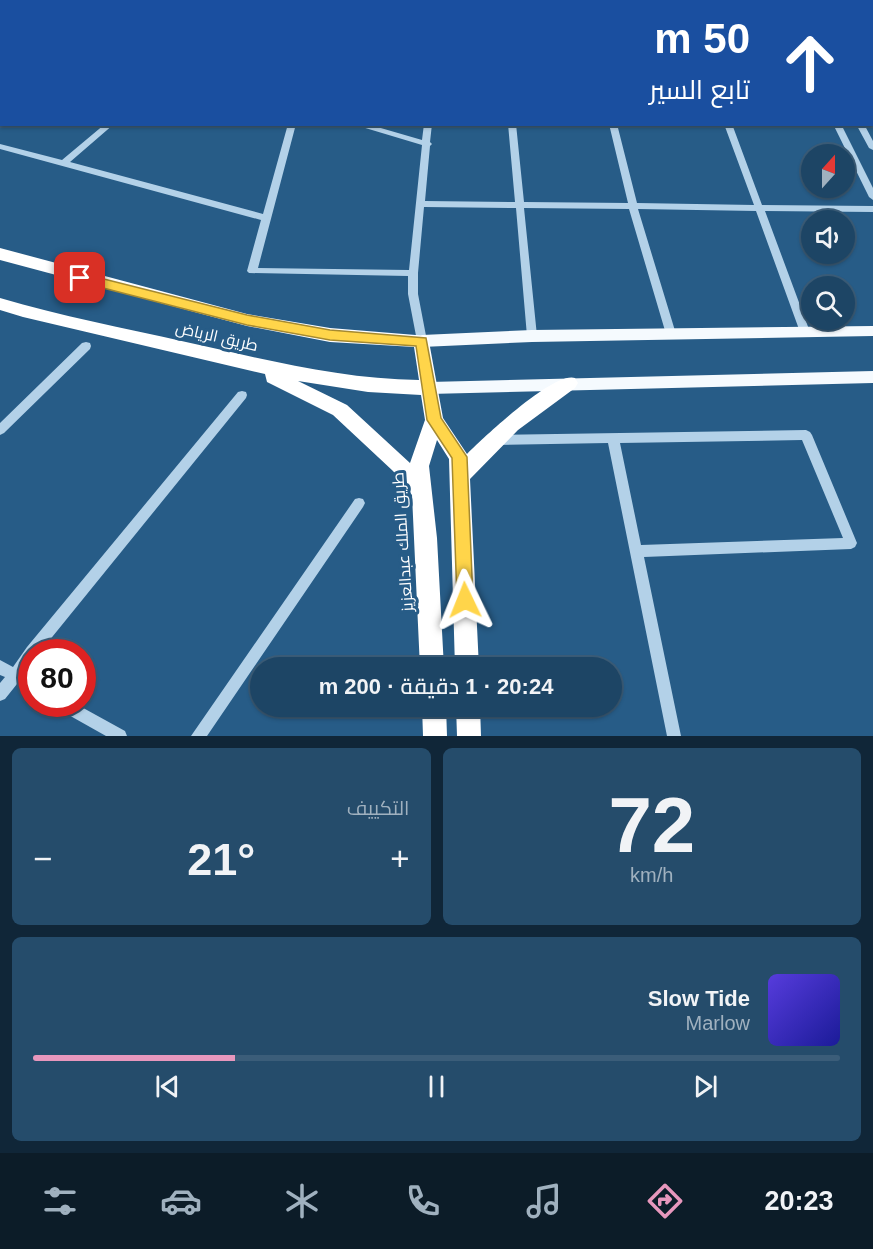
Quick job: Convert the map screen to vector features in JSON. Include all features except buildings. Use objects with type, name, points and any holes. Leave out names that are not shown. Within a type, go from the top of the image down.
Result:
[{"type":"highway","name":"طريق الرياض","points":[[0,254],[60,272],[247,320],[330,335],[422,341]]},
{"type":"highway","name":"طريق الرياض","points":[[0,304],[321,379],[401,388],[429,388]]},
{"type":"highway","points":[[422,341],[434,420],[459,457],[467,657]]},
{"type":"highway","points":[[221,357],[284,381],[340,410],[400,465],[422,493]]},
{"type":"highway","points":[[461,475],[493,440],[522,414],[569,383]]},
{"type":"highway","name":"طريق الملك عبدالعزيز","points":[[431,657],[419,466],[434,420]]},
{"type":"highway","points":[[434,717],[435,736]]},
{"type":"highway","points":[[468,717],[469,736]]},
{"type":"main road","points":[[422,341],[532,336],[873,331]]},
{"type":"main road","points":[[429,388],[873,377]]},
{"type":"street","points":[[64,163],[108,126]]},
{"type":"street","points":[[291,126],[252,271],[413,273]]},
{"type":"street","points":[[364,126],[428,144]]},
{"type":"street","points":[[422,341],[413,294],[413,273],[428,144],[428,126]]},
{"type":"street","points":[[512,126],[532,336]]},
{"type":"street","points":[[613,126],[633,207],[671,334]]},
{"type":"street","points":[[729,126],[805,332]]},
{"type":"street","points":[[838,126],[873,197]]},
{"type":"street","points":[[861,126],[873,148]]},
{"type":"street","points":[[0,146],[266,218]]},
{"type":"street","points":[[420,204],[873,209]]},
{"type":"street","points":[[0,430],[86,345]]},
{"type":"street","points":[[43,639],[242,395]]},
{"type":"street","points":[[493,440],[806,435],[851,543],[637,551]]},
{"type":"street","points":[[613,438],[674,736]]},
{"type":"street","points":[[198,736],[359,503]]},
{"type":"street","points":[[0,667],[18,677]]},
{"type":"street","points":[[0,694],[18,670]]},
{"type":"street","points":[[86,717],[120,736]]},
{"type":"route","points":[[80,278],[247,320],[330,335],[422,341],[434,420],[459,457],[465,600]]}]
